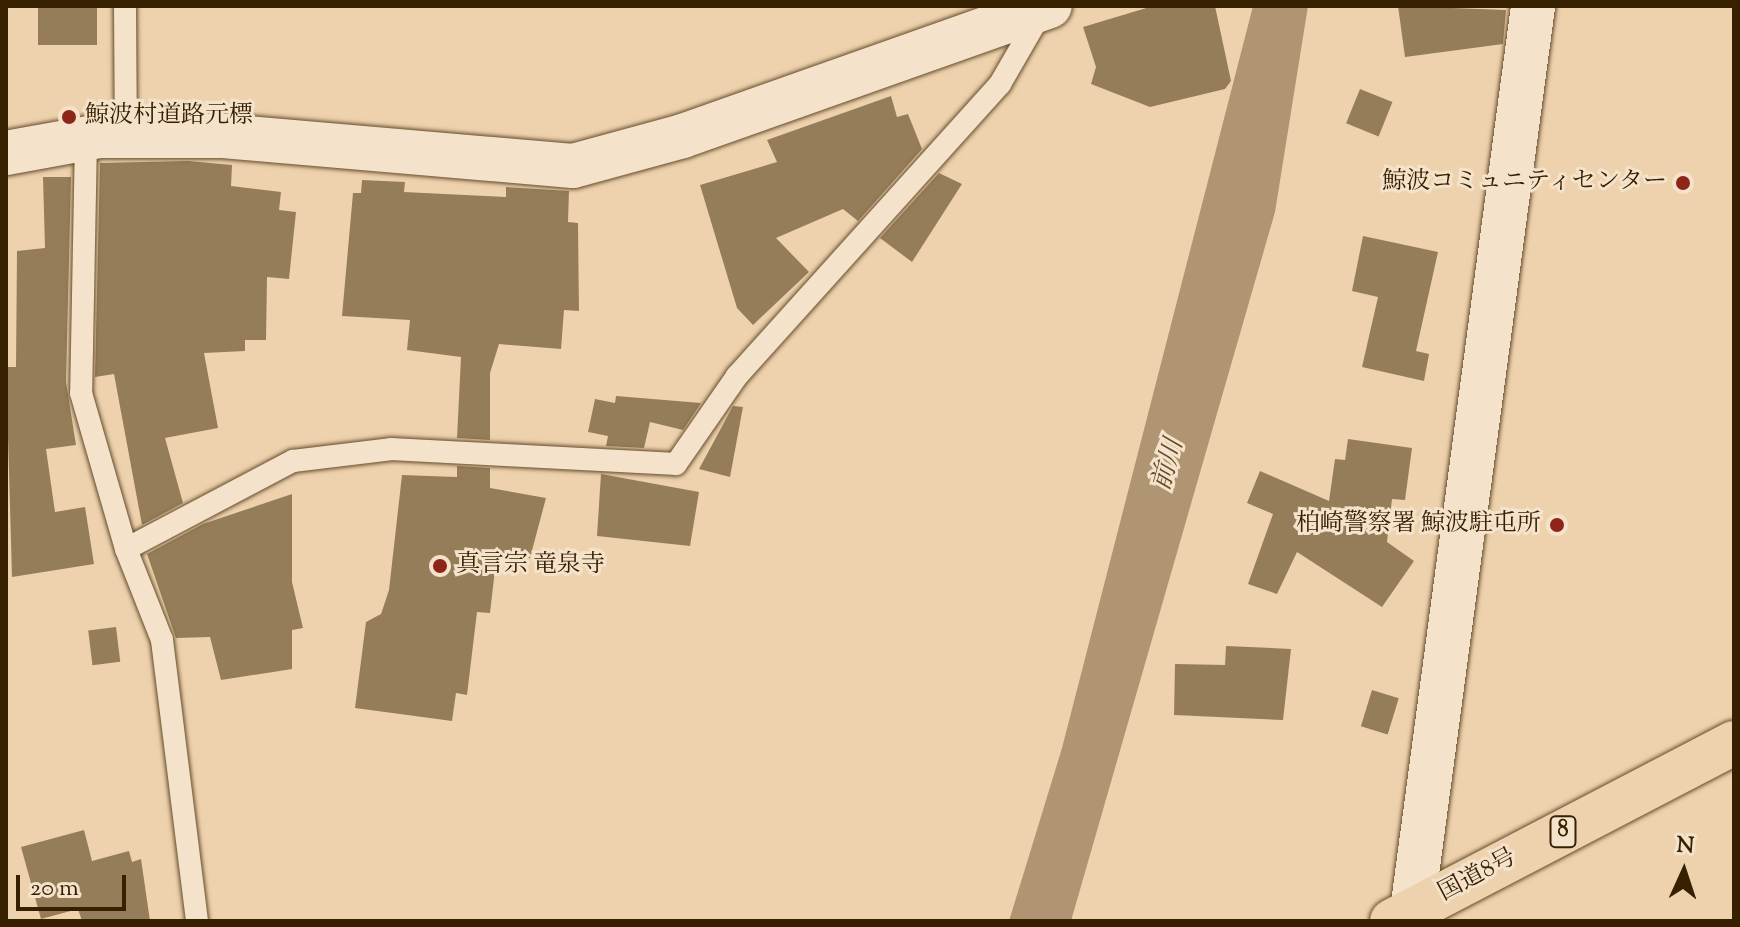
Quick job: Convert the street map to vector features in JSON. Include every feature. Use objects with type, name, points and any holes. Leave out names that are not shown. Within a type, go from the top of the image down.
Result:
[{"type":"highway","name":"国道8号","points":[[1402,916],[1734,743]]},
{"type":"street","points":[[1402,916],[1533,6]]},
{"type":"street","points":[[6,153],[106,137],[573,166],[683,136],[1046,7]]},
{"type":"lane","points":[[125,6],[106,137],[81,393],[126,549],[162,640],[197,921]]},
{"type":"lane","points":[[126,549],[293,461],[392,449],[676,464],[737,376],[1000,84],[1046,7]]},
{"type":"water","name":"前川","points":[[1253,6],[1308,6],[1275,212],[1071,921],[1009,921],[1062,748]]},
{"type":"building","points":[[38,6],[97,6],[97,45],[38,45]]},
{"type":"building","points":[[1153,6],[1215,6],[1231,81],[1225,89],[1150,107],[1091,84],[1096,67],[1083,27]]},
{"type":"building","points":[[1398,6],[1506,10],[1503,44],[1405,57]]},
{"type":"building","points":[[1360,89],[1392,102],[1379,136],[1346,123]]},
{"type":"building","points":[[891,96],[897,117],[908,114],[922,149],[858,221],[843,209],[776,238],[809,272],[753,325],[737,308],[700,185],[777,162],[767,140]]},
{"type":"building","points":[[188,161],[232,165],[231,186],[281,192],[279,210],[296,212],[289,279],[267,277],[266,340],[245,340],[245,351],[204,353],[218,428],[165,438],[183,503],[142,525],[114,374],[95,377],[100,163]]},
{"type":"building","points":[[939,173],[962,184],[912,262],[880,238]]},
{"type":"building","points":[[43,177],[71,177],[66,382],[76,445],[46,449],[55,512],[85,507],[94,564],[12,577],[6,367],[16,367],[17,251],[45,248]]},
{"type":"building","points":[[362,180],[405,182],[404,192],[506,197],[506,187],[569,191],[568,222],[578,223],[579,311],[564,310],[561,349],[499,344],[490,373],[490,440],[457,438],[461,357],[407,350],[410,320],[342,316],[353,193],[361,193]]},
{"type":"building","points":[[1363,236],[1438,252],[1416,351],[1429,354],[1424,381],[1362,367],[1378,297],[1352,291]]},
{"type":"building","points":[[616,396],[701,403],[683,430],[650,422],[644,448],[606,446],[608,436],[588,432],[595,399],[615,403]]},
{"type":"building","points":[[733,406],[743,407],[730,477],[699,469]]},
{"type":"building","points":[[1348,439],[1412,448],[1405,500],[1392,499],[1387,542],[1414,561],[1382,607],[1297,552],[1277,594],[1248,584],[1273,514],[1247,503],[1260,471],[1329,501],[1335,459],[1345,460]]},
{"type":"building","points":[[457,466],[490,468],[490,488],[546,498],[530,558],[497,552],[490,613],[477,612],[467,695],[456,693],[452,721],[355,708],[366,622],[381,614],[389,590],[402,475],[457,477]]},
{"type":"building","points":[[601,474],[699,492],[690,546],[597,536]]},
{"type":"building","points":[[292,494],[292,582],[303,628],[292,630],[292,669],[221,680],[210,637],[176,638],[147,554],[203,524]]},
{"type":"building","points":[[116,627],[120,662],[92,665],[88,630]]},
{"type":"building","points":[[1226,646],[1291,649],[1283,720],[1174,715],[1175,664],[1225,665]]},
{"type":"building","points":[[1372,690],[1399,698],[1388,735],[1361,726]]},
{"type":"building","points":[[84,830],[92,861],[129,851],[132,862],[141,859],[150,921],[82,921],[78,909],[41,919],[21,847]]},
{"type":"place","name":"鯨波村道路元標","points":[[69,117]]},
{"type":"place","name":"鯨波コミュニティセンター","points":[[1683,183]]},
{"type":"place","name":"柏崎警察署 鯨波駐屯所","points":[[1557,525]]},
{"type":"place","name":"真言宗 竜泉寺","points":[[440,566]]}]
